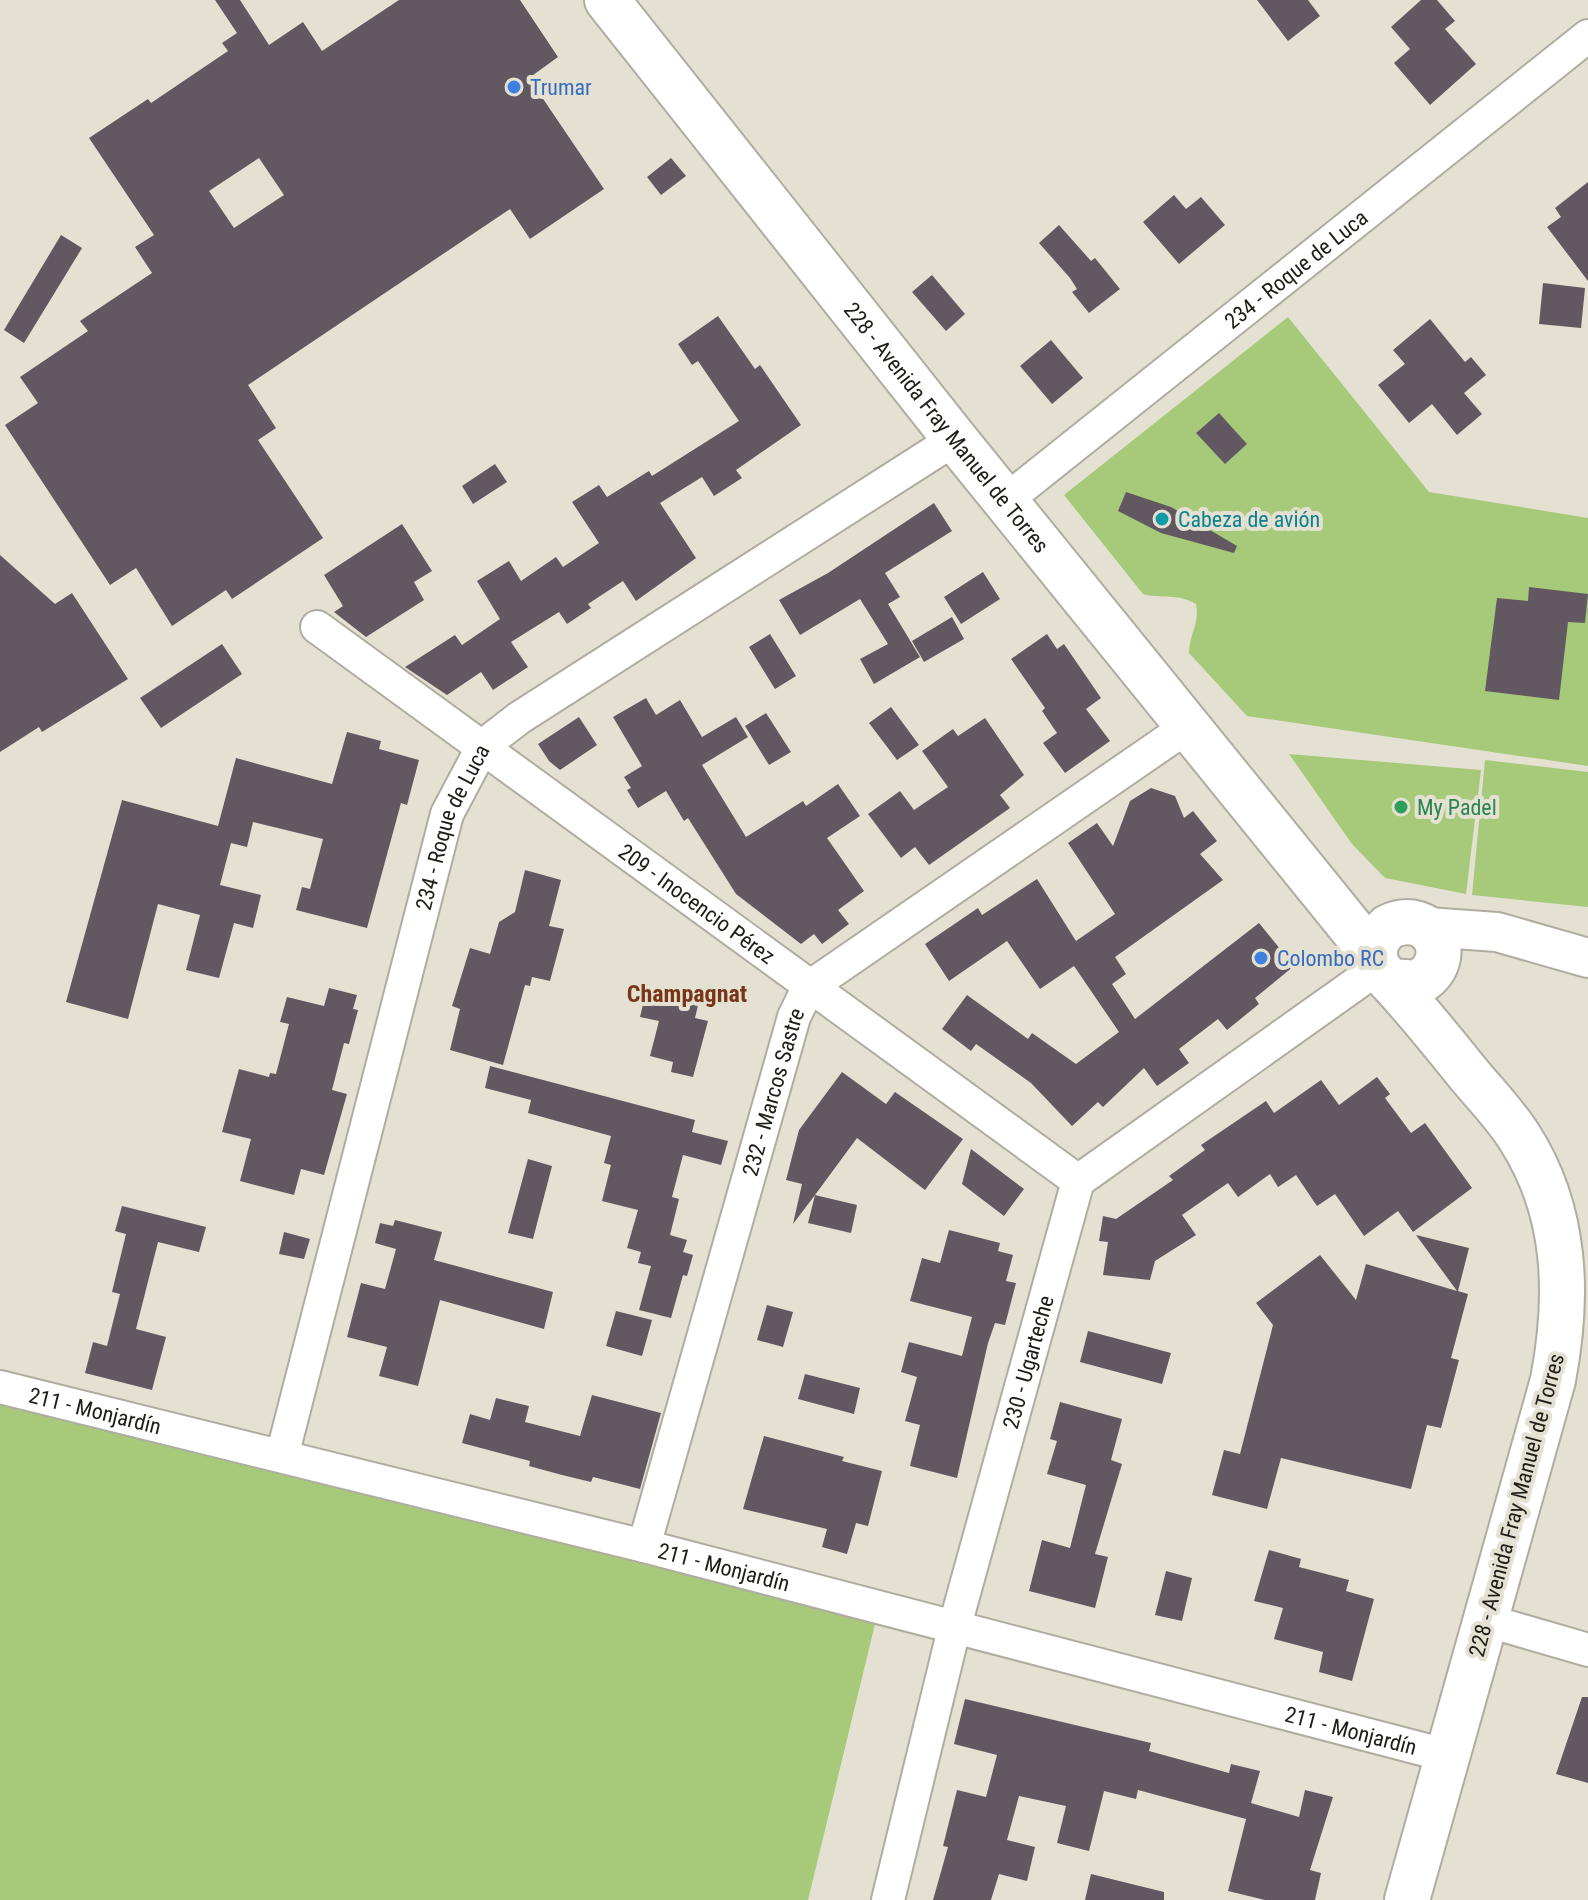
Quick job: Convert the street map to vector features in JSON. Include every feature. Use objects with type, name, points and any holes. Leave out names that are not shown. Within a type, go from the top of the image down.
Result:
[{"type":"main road","name":"228 - Avenida Fray Manuel de Torres","points":[[607,0],[955,439],[1519,1136],[1541,1177],[1555,1215],[1563,1269],[1560,1341],[1553,1380],[1445,1755],[1407,1900]]},
{"type":"main road","name":"228 - Avenida Fray Manuel de Torres","points":[[1288,852],[1362,898],[1426,945],[1442,1041]]},
{"type":"main road","points":[[1388,927],[1426,945],[1418,983],[1399,984],[1381,968],[1380,935],[1388,927]]},
{"type":"street","name":"234 - Roque de Luca","points":[[1005,501],[1588,36]]},
{"type":"street","name":"234 - Roque de Luca","points":[[282,1456],[447,814],[483,746],[519,718],[955,439]]},
{"type":"street","name":"209 - Inocencio Pérez","points":[[317,627],[483,746],[808,988],[1078,1181]]},
{"type":"street","name":"232 - Marcos Sastre","points":[[644,1546],[794,1017],[808,988],[1187,727]]},
{"type":"street","points":[[1426,945],[1468,941],[1497,932],[1588,958]]},
{"type":"street","points":[[1078,1181],[1381,968]]},
{"type":"street","name":"230 - Ugarteche","points":[[888,1900],[954,1629],[1078,1181]]},
{"type":"street","name":"211 - Monjardín","points":[[0,1387],[644,1546],[1445,1755]]},
{"type":"street","points":[[1485,1620],[1588,1650]]},
{"type":"green space","points":[[1288,317],[1429,492],[1588,518],[1588,766],[1247,716],[1189,653],[1197,617],[1196,604],[1182,598],[1143,594],[1064,495]]},
{"type":"green space","name":"My Padel","points":[[1289,754],[1481,770],[1466,894],[1385,878],[1352,844]]},
{"type":"green space","points":[[1485,760],[1588,772],[1588,907],[1472,895]]},
{"type":"green space","points":[[0,1404],[876,1620],[808,1900],[0,1900]]},
{"type":"building","points":[[215,0],[240,0],[269,45],[303,22],[322,51],[399,0],[520,0],[558,57],[529,78],[604,189],[530,239],[510,209],[248,385],[276,428],[258,440],[323,538],[232,599],[226,590],[172,626],[136,568],[110,585],[5,425],[38,403],[20,377],[88,331],[80,321],[152,273],[135,247],[154,235],[89,138],[148,99],[151,103],[228,51],[222,43],[237,33]],"holes":[[[259,158],[284,195],[234,228],[209,191]]]},
{"type":"building","points":[[1257,0],[1308,0],[1320,16],[1288,41]]},
{"type":"building","points":[[1421,0],[1437,0],[1455,21],[1445,29],[1476,64],[1430,105],[1394,63],[1410,49],[1391,27]]},
{"type":"building","points":[[671,158],[686,176],[661,195],[647,177]]},
{"type":"building","points":[[1588,182],[1588,281],[1547,227],[1561,217],[1555,208]]},
{"type":"building","points":[[1174,195],[1186,209],[1201,197],[1225,225],[1179,264],[1143,222]]},
{"type":"building","points":[[1059,225],[1091,261],[1095,258],[1120,289],[1089,313],[1072,292],[1077,289],[1070,278],[1039,243]]},
{"type":"building","points":[[61,235],[82,248],[24,343],[4,330]]},
{"type":"building","points":[[932,275],[965,314],[946,331],[912,292]]},
{"type":"building","points":[[1543,283],[1585,288],[1581,328],[1539,324]]},
{"type":"building","points":[[718,316],[755,369],[760,365],[801,425],[736,470],[742,478],[714,496],[702,477],[660,503],[696,558],[636,601],[623,581],[588,604],[591,608],[567,624],[559,612],[511,642],[528,667],[493,690],[481,672],[447,695],[405,667],[455,635],[462,645],[500,619],[477,581],[509,561],[521,581],[556,557],[563,567],[599,543],[572,502],[599,485],[607,497],[649,471],[652,476],[739,421],[698,361],[692,365],[678,344]]},
{"type":"building","points":[[1430,319],[1465,362],[1471,357],[1486,375],[1464,393],[1482,414],[1457,435],[1432,404],[1409,423],[1378,385],[1405,364],[1393,350]]},
{"type":"building","points":[[1051,340],[1083,378],[1052,404],[1020,366]]},
{"type":"building","points":[[1219,413],[1247,444],[1225,464],[1196,433]]},
{"type":"building","points":[[495,464],[507,482],[473,504],[462,486]]},
{"type":"building","name":"Cabeza de avión","points":[[1126,492],[1171,507],[1237,546],[1234,553],[1161,533],[1118,511]]},
{"type":"building","points":[[934,503],[952,531],[885,573],[900,597],[888,604],[920,657],[874,684],[860,659],[888,644],[860,599],[800,635],[779,600],[828,573]]},
{"type":"building","points":[[402,524],[432,571],[414,582],[424,600],[366,637],[334,612],[343,606],[324,575]]},
{"type":"building","points":[[0,555],[55,604],[72,593],[128,679],[42,732],[39,727],[0,752]]},
{"type":"building","points":[[983,572],[1000,599],[961,624],[944,597]]},
{"type":"building","points":[[1529,587],[1588,594],[1585,623],[1568,622],[1559,700],[1485,691],[1497,598],[1528,601]]},
{"type":"building","points":[[952,617],[964,639],[924,662],[912,641]]},
{"type":"building","points":[[770,634],[796,676],[775,689],[749,647]]},
{"type":"building","points":[[1047,634],[1057,649],[1064,644],[1101,698],[1086,709],[1110,741],[1065,773],[1043,743],[1057,733],[1042,711],[1045,708],[1011,659]]},
{"type":"building","points":[[222,644],[242,674],[161,728],[140,698]]},
{"type":"building","points":[[646,698],[656,715],[680,700],[702,737],[736,717],[748,737],[702,765],[746,837],[803,801],[806,806],[838,784],[860,816],[827,838],[864,891],[838,910],[849,924],[822,944],[814,934],[801,944],[736,894],[688,818],[684,821],[666,791],[638,808],[627,790],[631,788],[624,777],[642,766],[613,717]]},
{"type":"building","points":[[891,707],[919,745],[897,760],[869,723]]},
{"type":"building","points":[[766,713],[791,752],[769,765],[745,726]]},
{"type":"building","points":[[579,717],[597,745],[560,770],[549,761],[538,744]]},
{"type":"building","points":[[985,718],[1024,775],[1000,795],[1010,808],[929,865],[915,847],[901,858],[868,814],[900,791],[914,810],[948,787],[922,751],[953,729],[958,736]]},
{"type":"building","points":[[347,732],[381,741],[379,749],[419,760],[407,805],[401,803],[367,928],[296,910],[302,887],[310,889],[323,839],[253,822],[247,847],[231,843],[220,885],[261,895],[253,928],[234,923],[219,978],[186,970],[200,915],[158,904],[128,1019],[66,1002],[122,800],[218,826],[236,758],[332,784]]},
{"type":"building","points":[[1151,788],[1175,796],[1184,818],[1193,811],[1217,841],[1200,854],[1223,880],[1115,957],[1126,974],[1112,984],[1135,1019],[1259,923],[1294,966],[1255,998],[1259,1004],[1227,1030],[1218,1019],[1179,1049],[1189,1063],[1157,1086],[1144,1068],[1103,1107],[1098,1102],[1072,1126],[1031,1083],[976,1044],[971,1051],[942,1029],[967,995],[1028,1039],[1032,1033],[1076,1064],[1119,1032],[1074,966],[1040,989],[1007,941],[949,981],[925,944],[978,908],[982,915],[1037,879],[1076,941],[1115,914],[1068,843],[1097,823],[1113,846],[1130,801]]},
{"type":"building","points":[[525,870],[561,880],[549,926],[564,929],[550,981],[532,977],[530,986],[525,985],[503,1065],[450,1050],[460,1009],[452,1006],[470,948],[490,954],[499,922],[515,912]]},
{"type":"building","points":[[329,988],[357,995],[353,1009],[358,1010],[349,1044],[344,1043],[332,1090],[347,1094],[324,1175],[301,1169],[294,1195],[240,1181],[251,1139],[222,1132],[239,1069],[269,1077],[270,1073],[276,1074],[289,1024],[280,1022],[287,997],[324,1006]]},
{"type":"building","points":[[647,988],[699,1001],[695,1018],[708,1021],[693,1077],[671,1072],[673,1062],[650,1056],[659,1021],[640,1017]]},
{"type":"building","points":[[490,1066],[695,1120],[692,1132],[728,1141],[721,1165],[683,1155],[672,1197],[679,1199],[670,1235],[687,1240],[683,1252],[693,1255],[687,1276],[683,1275],[671,1318],[639,1310],[651,1266],[638,1263],[641,1252],[627,1248],[638,1210],[602,1201],[611,1165],[604,1163],[611,1136],[528,1113],[531,1100],[485,1088]]},
{"type":"building","points":[[842,1072],[886,1104],[895,1092],[963,1139],[925,1190],[857,1138],[793,1224],[802,1184],[786,1180],[799,1130]]},
{"type":"building","points":[[1377,1077],[1390,1094],[1385,1098],[1411,1133],[1425,1123],[1472,1188],[1413,1232],[1398,1211],[1364,1236],[1335,1194],[1317,1206],[1296,1175],[1278,1187],[1270,1174],[1238,1197],[1228,1183],[1182,1215],[1196,1235],[1155,1261],[1150,1280],[1103,1275],[1108,1242],[1099,1241],[1103,1216],[1116,1219],[1173,1180],[1169,1176],[1205,1150],[1201,1145],[1266,1101],[1274,1113],[1321,1080],[1339,1105]]},
{"type":"building","points":[[971,1149],[1024,1189],[1004,1216],[962,1184]]},
{"type":"building","points":[[528,1159],[552,1166],[533,1239],[508,1233]]},
{"type":"building","points":[[815,1195],[857,1205],[851,1233],[808,1223]]},
{"type":"building","points":[[122,1206],[206,1227],[199,1252],[158,1242],[136,1329],[166,1337],[152,1390],[85,1373],[93,1342],[107,1346],[120,1294],[112,1292],[126,1234],[115,1231]]},
{"type":"building","points":[[395,1220],[442,1232],[434,1260],[553,1292],[544,1329],[440,1300],[418,1386],[379,1376],[387,1347],[347,1337],[361,1283],[385,1289],[396,1249],[375,1243],[380,1223],[393,1226]]},
{"type":"building","points":[[949,1230],[1000,1243],[998,1251],[1013,1255],[1006,1281],[1016,1283],[1005,1325],[995,1323],[988,1343],[957,1478],[910,1466],[920,1425],[905,1421],[917,1377],[901,1372],[909,1342],[962,1356],[972,1317],[910,1301],[922,1258],[940,1263]]},
{"type":"building","points":[[284,1232],[310,1239],[304,1259],[279,1254]]},
{"type":"building","points":[[1416,1235],[1469,1248],[1458,1291],[1468,1294],[1451,1358],[1459,1360],[1441,1428],[1427,1425],[1411,1489],[1281,1458],[1267,1509],[1212,1495],[1224,1450],[1240,1454],[1273,1325],[1256,1303],[1320,1255],[1356,1300],[1366,1264],[1457,1291]]},
{"type":"building","points":[[767,1305],[793,1312],[783,1347],[757,1340]]},
{"type":"building","points":[[616,1311],[652,1320],[642,1356],[606,1346]]},
{"type":"building","points":[[1088,1331],[1171,1353],[1162,1384],[1080,1362]]},
{"type":"building","points":[[805,1374],[860,1388],[854,1414],[798,1399]]},
{"type":"building","points":[[592,1395],[661,1413],[640,1489],[593,1477],[591,1482],[562,1475],[529,1466],[530,1461],[462,1443],[470,1414],[490,1420],[496,1398],[529,1406],[525,1422],[580,1436]]},
{"type":"building","points":[[1060,1402],[1122,1419],[1111,1460],[1122,1464],[1095,1554],[1108,1557],[1095,1608],[1029,1591],[1042,1540],[1070,1548],[1086,1485],[1047,1474],[1057,1441],[1050,1439]]},
{"type":"building","points":[[764,1436],[844,1457],[842,1461],[882,1471],[868,1526],[856,1523],[847,1554],[822,1547],[827,1529],[743,1509]]},
{"type":"building","points":[[1269,1550],[1301,1559],[1299,1567],[1349,1580],[1346,1591],[1374,1599],[1352,1681],[1319,1672],[1323,1652],[1274,1639],[1283,1608],[1254,1601]]},
{"type":"building","points":[[1166,1571],[1192,1578],[1182,1621],[1155,1615]]},
{"type":"building","points":[[1582,1697],[1588,1697],[1588,1783],[1556,1774]]},
{"type":"building","points":[[965,1699],[1151,1743],[1149,1751],[1229,1773],[1231,1764],[1260,1771],[1251,1803],[1299,1817],[1305,1790],[1333,1797],[1310,1870],[1321,1873],[1315,1900],[1265,1900],[1228,1891],[1246,1819],[1138,1790],[1136,1799],[1104,1791],[1089,1851],[1057,1843],[1066,1806],[1019,1796],[1007,1840],[1035,1847],[1027,1881],[999,1874],[991,1900],[933,1900],[948,1847],[943,1846],[957,1790],[986,1797],[997,1755],[954,1744]]},
{"type":"building","points":[[1091,1874],[1164,1892],[1164,1900],[1085,1900]]},
{"type":"place","name":"Trumar","points":[[514,87]]},
{"type":"place","name":"Cabeza de avión","points":[[1162,519]]},
{"type":"place","name":"My Padel","points":[[1401,807]]},
{"type":"place","name":"Colombo RC","points":[[1261,958]]},
{"type":"district","name":"Champagnat","points":[[687,994]]}]
